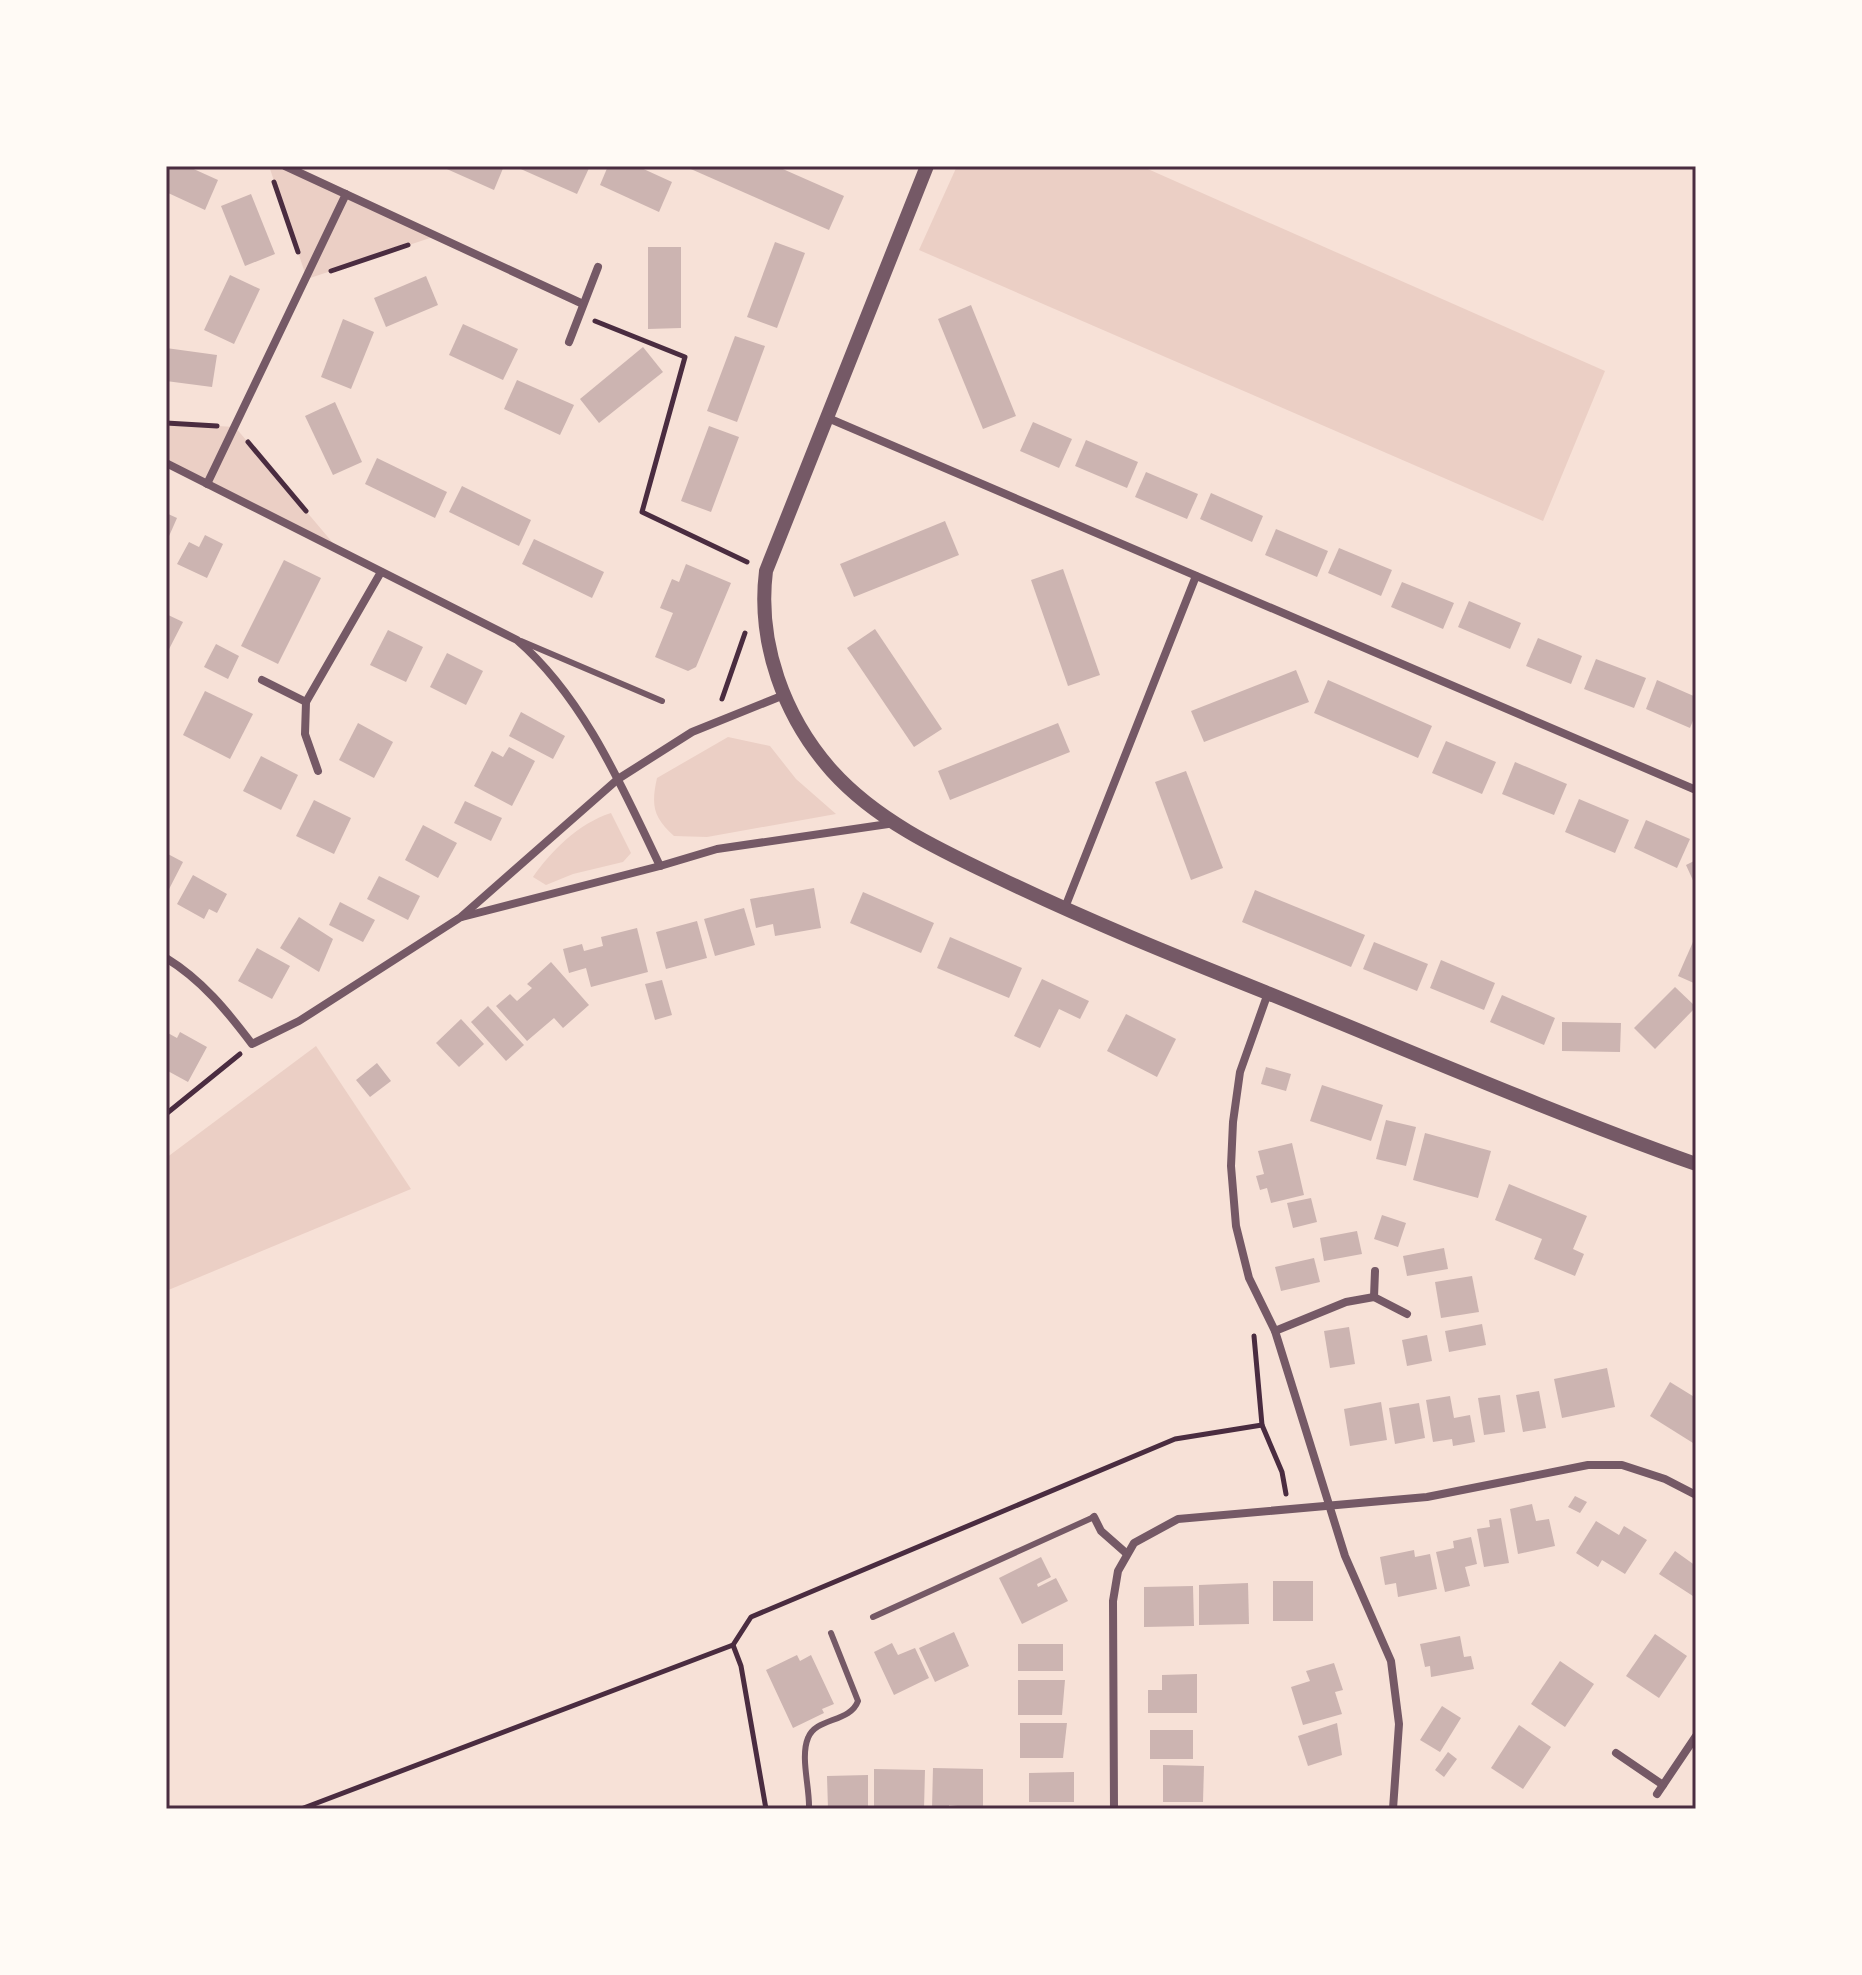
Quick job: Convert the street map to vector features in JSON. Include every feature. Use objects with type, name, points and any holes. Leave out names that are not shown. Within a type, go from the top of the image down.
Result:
[{"type":"street","points":[[285,166],[583,304]]},
{"type":"street","points":[[927,166],[766,571],[765,627],[784,695],[809,740],[833,771],[896,823],[932,846],[1064,910],[1573,1119],[1695,1162]]},
{"type":"street","points":[[207,484],[346,194]]},
{"type":"street","points":[[569,342],[598,267]]},
{"type":"street","points":[[828,418],[1696,790]]},
{"type":"street","points":[[166,463],[517,640],[541,661],[569,698],[618,779],[660,866]]},
{"type":"street","points":[[318,771],[305,734],[306,702],[381,572]]},
{"type":"street","points":[[1064,910],[1196,576]]},
{"type":"street","points":[[262,680],[306,702]]},
{"type":"street","points":[[166,958],[186,970],[224,1008],[252,1044],[299,1021],[461,917],[618,779],[692,732],[784,695]]},
{"type":"street","points":[[461,917],[717,849],[896,823]]},
{"type":"street","points":[[1268,993],[1240,1072],[1233,1122],[1231,1166],[1236,1226],[1249,1278],[1275,1331],[1345,1556],[1384,1642],[1397,1681],[1399,1724],[1393,1809]]},
{"type":"street","points":[[1374,1297],[1375,1271]]},
{"type":"street","points":[[1275,1331],[1346,1302],[1374,1297],[1407,1314]]},
{"type":"street","points":[[1114,1809],[1113,1601],[1118,1571],[1134,1543],[1178,1519],[1456,1493],[1588,1465],[1622,1465],[1665,1479],[1696,1495]]},
{"type":"street","points":[[1094,1517],[1101,1531],[1126,1553]]},
{"type":"street","points":[[1657,1794],[1696,1736]]},
{"type":"street","points":[[1616,1753],[1663,1785]]},
{"type":"lane","points":[[517,640],[662,701]]},
{"type":"lane","points":[[873,1617],[1094,1517]]},
{"type":"lane","points":[[809,1809],[806,1741],[816,1728],[850,1713],[858,1701],[831,1633]]},
{"type":"path","points":[[580,314],[685,357],[642,512],[766,571]]},
{"type":"path","points":[[166,423],[235,427],[307,513]]},
{"type":"path","points":[[714,723],[747,626]]},
{"type":"path","points":[[166,1114],[252,1044]]},
{"type":"path","points":[[1253,1322],[1262,1425],[1282,1472],[1289,1510]]},
{"type":"path","points":[[301,1809],[733,1645],[751,1617],[1175,1439],[1262,1425]]},
{"type":"path","points":[[733,1645],[741,1666],[766,1809]]},
{"type":"shaded area","points":[[269,166],[285,166],[436,236],[307,279]]},
{"type":"shaded area","points":[[957,166],[1141,166],[1605,371],[1543,521],[919,250]]},
{"type":"shaded area","points":[[166,423],[235,427],[338,549],[166,463]]},
{"type":"shaded area","points":[[728,737],[770,746],[796,779],[836,814],[707,837],[674,836],[655,810],[657,778]]},
{"type":"shaded area","points":[[611,813],[631,853],[623,862],[573,874],[546,885],[533,877],[567,839]]},
{"type":"shaded area","points":[[316,1046],[411,1189],[166,1291],[166,1158]]},
{"type":"building","points":[[166,166],[187,166],[218,180],[205,210],[166,192]]},
{"type":"building","points":[[440,166],[504,166],[494,190]]},
{"type":"building","points":[[514,166],[590,166],[577,194]]},
{"type":"building","points":[[608,166],[637,166],[672,182],[659,212],[600,185]]},
{"type":"building","points":[[684,166],[776,166],[844,196],[829,230]]},
{"type":"building","points":[[251,194],[275,254],[245,266],[221,206]]},
{"type":"building","points":[[775,242],[805,253],[777,328],[747,317]]},
{"type":"building","points":[[648,247],[681,247],[681,328],[648,329]]},
{"type":"building","points":[[230,275],[260,289],[234,344],[204,330]]},
{"type":"building","points":[[426,276],[438,305],[386,327],[374,298]]},
{"type":"building","points":[[971,305],[1016,416],[983,429],[938,319]]},
{"type":"building","points":[[343,319],[374,332],[351,389],[321,377]]},
{"type":"building","points":[[463,324],[518,349],[503,380],[449,355]]},
{"type":"building","points":[[735,336],[765,346],[737,422],[707,411]]},
{"type":"building","points":[[643,347],[663,372],[599,423],[580,399]]},
{"type":"building","points":[[166,348],[217,355],[212,387],[166,381]]},
{"type":"building","points":[[517,380],[574,405],[560,435],[504,409]]},
{"type":"building","points":[[335,402],[362,462],[333,475],[305,416]]},
{"type":"building","points":[[1033,422],[1072,439],[1059,468],[1020,451]]},
{"type":"building","points":[[709,426],[739,437],[711,512],[681,501]]},
{"type":"building","points":[[1086,440],[1138,462],[1127,488],[1075,466]]},
{"type":"building","points":[[377,458],[447,492],[435,518],[365,484]]},
{"type":"building","points":[[1146,472],[1198,494],[1187,519],[1135,497]]},
{"type":"building","points":[[462,486],[531,520],[519,546],[449,512]]},
{"type":"building","points":[[1211,493],[1263,516],[1252,542],[1200,519]]},
{"type":"building","points":[[166,513],[177,518],[166,543]]},
{"type":"building","points":[[945,521],[959,555],[854,597],[840,564]]},
{"type":"building","points":[[1276,529],[1328,551],[1317,577],[1265,555]]},
{"type":"building","points":[[205,535],[223,544],[207,578],[177,564],[189,542],[199,547]]},
{"type":"building","points":[[534,539],[604,572],[592,598],[522,564]]},
{"type":"building","points":[[1339,548],[1392,570],[1381,596],[1328,573]]},
{"type":"building","points":[[284,560],[321,578],[278,664],[241,646]]},
{"type":"building","points":[[686,564],[731,583],[696,667],[688,671],[655,657],[673,613],[660,608],[672,579],[679,582]]},
{"type":"building","points":[[1063,569],[1100,675],[1068,686],[1031,580]]},
{"type":"building","points":[[1402,582],[1454,603],[1443,629],[1391,607]]},
{"type":"building","points":[[1469,601],[1521,623],[1510,649],[1458,627]]},
{"type":"building","points":[[166,614],[183,622],[166,655]]},
{"type":"building","points":[[875,629],[942,729],[914,747],[847,648]]},
{"type":"building","points":[[388,630],[423,647],[406,682],[370,665]]},
{"type":"building","points":[[1538,638],[1582,656],[1571,684],[1526,666]]},
{"type":"building","points":[[216,644],[239,656],[228,679],[204,667]]},
{"type":"building","points":[[447,653],[483,671],[466,705],[430,687]]},
{"type":"building","points":[[1596,659],[1646,678],[1634,708],[1584,689]]},
{"type":"building","points":[[1296,670],[1309,702],[1204,742],[1191,711]]},
{"type":"building","points":[[1328,680],[1432,726],[1418,758],[1314,713]]},
{"type":"building","points":[[1657,680],[1696,697],[1696,713],[1690,728],[1646,709]]},
{"type":"building","points":[[205,691],[253,714],[230,759],[183,735]]},
{"type":"building","points":[[521,712],[565,736],[553,759],[509,736]]},
{"type":"building","points":[[358,723],[393,742],[374,778],[339,760]]},
{"type":"building","points":[[1058,723],[1070,752],[950,800],[938,771]]},
{"type":"building","points":[[1446,741],[1496,762],[1482,794],[1432,773]]},
{"type":"building","points":[[509,747],[535,761],[512,806],[474,786],[492,751],[503,757]]},
{"type":"building","points":[[261,756],[298,775],[281,810],[243,791]]},
{"type":"building","points":[[1515,762],[1567,784],[1554,815],[1502,794]]},
{"type":"building","points":[[1186,771],[1223,868],[1191,880],[1155,782]]},
{"type":"building","points":[[1579,799],[1629,820],[1615,853],[1565,832]]},
{"type":"building","points":[[314,800],[351,818],[334,854],[296,836]]},
{"type":"building","points":[[465,801],[502,818],[491,841],[454,823]]},
{"type":"building","points":[[1646,820],[1690,839],[1677,868],[1634,848]]},
{"type":"building","points":[[423,825],[457,843],[438,878],[405,860]]},
{"type":"building","points":[[166,853],[183,862],[166,895]]},
{"type":"building","points":[[1696,860],[1696,887],[1686,865]]},
{"type":"building","points":[[193,875],[227,894],[217,913],[209,909],[204,919],[177,904]]},
{"type":"building","points":[[379,876],[420,896],[408,920],[367,899]]},
{"type":"building","points":[[814,888],[821,928],[775,936],[773,924],[756,928],[750,899]]},
{"type":"building","points":[[1255,890],[1365,935],[1351,967],[1242,922]]},
{"type":"building","points":[[863,892],[934,923],[921,953],[850,923]]},
{"type":"building","points":[[340,902],[375,920],[363,942],[329,925]]},
{"type":"building","points":[[744,908],[755,945],[715,956],[704,919]]},
{"type":"building","points":[[299,917],[333,939],[319,972],[280,948]]},
{"type":"building","points":[[697,921],[707,958],[666,969],[656,932]]},
{"type":"building","points":[[637,928],[648,972],[591,987],[586,968],[569,973],[563,949],[582,944],[584,951],[603,946],[601,937]]},
{"type":"building","points":[[1696,935],[1696,984],[1678,976]]},
{"type":"building","points":[[950,937],[1022,968],[1009,998],[937,968]]},
{"type":"building","points":[[1374,942],[1428,964],[1417,991],[1363,969]]},
{"type":"building","points":[[257,948],[290,966],[272,999],[238,981]]},
{"type":"building","points":[[1441,960],[1495,983],[1484,1010],[1430,988]]},
{"type":"building","points":[[551,962],[589,1005],[563,1028],[554,1018],[527,1041],[496,1006],[510,994],[517,1001],[532,988],[527,984]]},
{"type":"building","points":[[1042,979],[1089,1001],[1080,1019],[1059,1009],[1040,1048],[1014,1036]]},
{"type":"building","points":[[662,980],[672,1015],[655,1020],[645,984]]},
{"type":"building","points":[[1675,987],[1696,1007],[1655,1049],[1634,1028]]},
{"type":"building","points":[[1502,995],[1555,1018],[1544,1045],[1490,1022]]},
{"type":"building","points":[[488,1006],[524,1045],[506,1061],[471,1022]]},
{"type":"building","points":[[1126,1014],[1176,1039],[1157,1077],[1107,1051]]},
{"type":"building","points":[[461,1019],[484,1044],[459,1067],[436,1043]]},
{"type":"building","points":[[1562,1022],[1621,1023],[1620,1052],[1562,1051]]},
{"type":"building","points":[[166,1032],[177,1038],[180,1032],[207,1047],[188,1082],[166,1070]]},
{"type":"building","points":[[377,1063],[391,1081],[370,1097],[356,1080]]},
{"type":"building","points":[[1266,1067],[1291,1074],[1286,1091],[1261,1084]]},
{"type":"building","points":[[1322,1085],[1383,1105],[1371,1141],[1310,1121]]},
{"type":"building","points":[[1386,1120],[1416,1127],[1406,1166],[1376,1159]]},
{"type":"building","points":[[1425,1133],[1491,1151],[1478,1198],[1413,1180]]},
{"type":"building","points":[[1292,1143],[1304,1195],[1271,1203],[1267,1188],[1260,1190],[1256,1176],[1264,1174],[1258,1151]]},
{"type":"building","points":[[1509,1184],[1587,1216],[1573,1249],[1584,1254],[1575,1276],[1534,1259],[1542,1239],[1495,1220]]},
{"type":"building","points":[[1311,1198],[1317,1222],[1293,1228],[1287,1203]]},
{"type":"building","points":[[1382,1215],[1406,1223],[1398,1247],[1374,1239]]},
{"type":"building","points":[[1357,1231],[1362,1254],[1324,1261],[1320,1238]]},
{"type":"building","points":[[1444,1248],[1448,1269],[1407,1276],[1403,1256]]},
{"type":"building","points":[[1314,1258],[1320,1282],[1281,1291],[1275,1267]]},
{"type":"building","points":[[1472,1276],[1479,1312],[1441,1318],[1435,1282]]},
{"type":"building","points":[[1482,1324],[1486,1345],[1449,1352],[1445,1331]]},
{"type":"building","points":[[1349,1327],[1355,1364],[1330,1368],[1324,1331]]},
{"type":"building","points":[[1427,1335],[1432,1361],[1407,1366],[1402,1340]]},
{"type":"building","points":[[1607,1368],[1615,1407],[1562,1418],[1554,1379]]},
{"type":"building","points":[[1670,1382],[1696,1398],[1693,1443],[1650,1416]]},
{"type":"building","points":[[1539,1391],[1546,1428],[1523,1432],[1516,1395]]},
{"type":"building","points":[[1500,1395],[1505,1432],[1484,1435],[1478,1398]]},
{"type":"building","points":[[1450,1396],[1454,1418],[1470,1415],[1475,1442],[1453,1446],[1452,1439],[1433,1442],[1426,1400]]},
{"type":"building","points":[[1381,1402],[1387,1440],[1350,1446],[1344,1409]]},
{"type":"building","points":[[1419,1403],[1425,1438],[1395,1444],[1389,1408]]},
{"type":"building","points":[[1575,1496],[1587,1502],[1580,1513],[1568,1507]]},
{"type":"building","points":[[1532,1504],[1536,1521],[1549,1519],[1555,1546],[1518,1554],[1510,1509]]},
{"type":"building","points":[[1501,1518],[1509,1563],[1484,1567],[1477,1529],[1490,1527],[1489,1520]]},
{"type":"building","points":[[1596,1521],[1619,1535],[1624,1526],[1647,1540],[1625,1574],[1602,1560],[1598,1567],[1576,1553]]},
{"type":"building","points":[[1471,1537],[1477,1564],[1465,1567],[1470,1586],[1445,1592],[1436,1552],[1454,1548],[1453,1541]]},
{"type":"building","points":[[1414,1550],[1415,1557],[1430,1554],[1437,1589],[1398,1597],[1396,1583],[1385,1585],[1380,1557]]},
{"type":"building","points":[[1675,1551],[1696,1566],[1696,1598],[1659,1574]]},
{"type":"building","points":[[1041,1557],[1051,1577],[1037,1584],[1038,1587],[1056,1578],[1068,1601],[1022,1624],[999,1578]]},
{"type":"building","points":[[1273,1581],[1313,1581],[1313,1621],[1273,1621]]},
{"type":"building","points":[[1248,1583],[1249,1624],[1199,1625],[1199,1585]]},
{"type":"building","points":[[1193,1586],[1194,1626],[1144,1627],[1144,1587]]},
{"type":"building","points":[[954,1632],[969,1666],[935,1682],[919,1648]]},
{"type":"building","points":[[1655,1634],[1687,1656],[1659,1698],[1626,1676]]},
{"type":"building","points":[[1460,1636],[1464,1657],[1471,1656],[1474,1669],[1431,1677],[1430,1666],[1425,1667],[1420,1644]]},
{"type":"building","points":[[892,1643],[898,1655],[915,1648],[929,1678],[894,1695],[874,1652]]},
{"type":"building","points":[[1018,1644],[1063,1644],[1063,1671],[1018,1671]]},
{"type":"building","points":[[797,1655],[800,1661],[811,1655],[834,1704],[822,1709],[824,1713],[793,1728],[766,1670]]},
{"type":"building","points":[[1560,1661],[1594,1684],[1565,1727],[1531,1704]]},
{"type":"building","points":[[1334,1663],[1343,1690],[1335,1692],[1342,1714],[1303,1725],[1291,1687],[1310,1681],[1306,1671]]},
{"type":"building","points":[[1197,1674],[1197,1713],[1148,1713],[1148,1690],[1162,1690],[1162,1675]]},
{"type":"building","points":[[1018,1680],[1065,1680],[1062,1715],[1018,1715]]},
{"type":"building","points":[[1442,1706],[1461,1718],[1440,1752],[1420,1740]]},
{"type":"building","points":[[1020,1723],[1067,1723],[1063,1758],[1020,1758]]},
{"type":"building","points":[[1337,1723],[1342,1755],[1308,1766],[1298,1736]]},
{"type":"building","points":[[1519,1725],[1551,1747],[1523,1789],[1491,1768]]},
{"type":"building","points":[[1150,1730],[1193,1730],[1193,1759],[1150,1759]]},
{"type":"building","points":[[1448,1752],[1457,1759],[1444,1777],[1435,1770]]},
{"type":"building","points":[[1163,1765],[1204,1766],[1203,1802],[1163,1802]]},
{"type":"building","points":[[933,1768],[983,1769],[983,1809],[949,1805],[949,1809],[932,1809]]},
{"type":"building","points":[[874,1769],[925,1770],[924,1809],[891,1806],[891,1809],[874,1809]]},
{"type":"building","points":[[1074,1772],[1074,1802],[1029,1802],[1029,1773]]},
{"type":"building","points":[[868,1775],[868,1809],[828,1809],[827,1776]]}]
